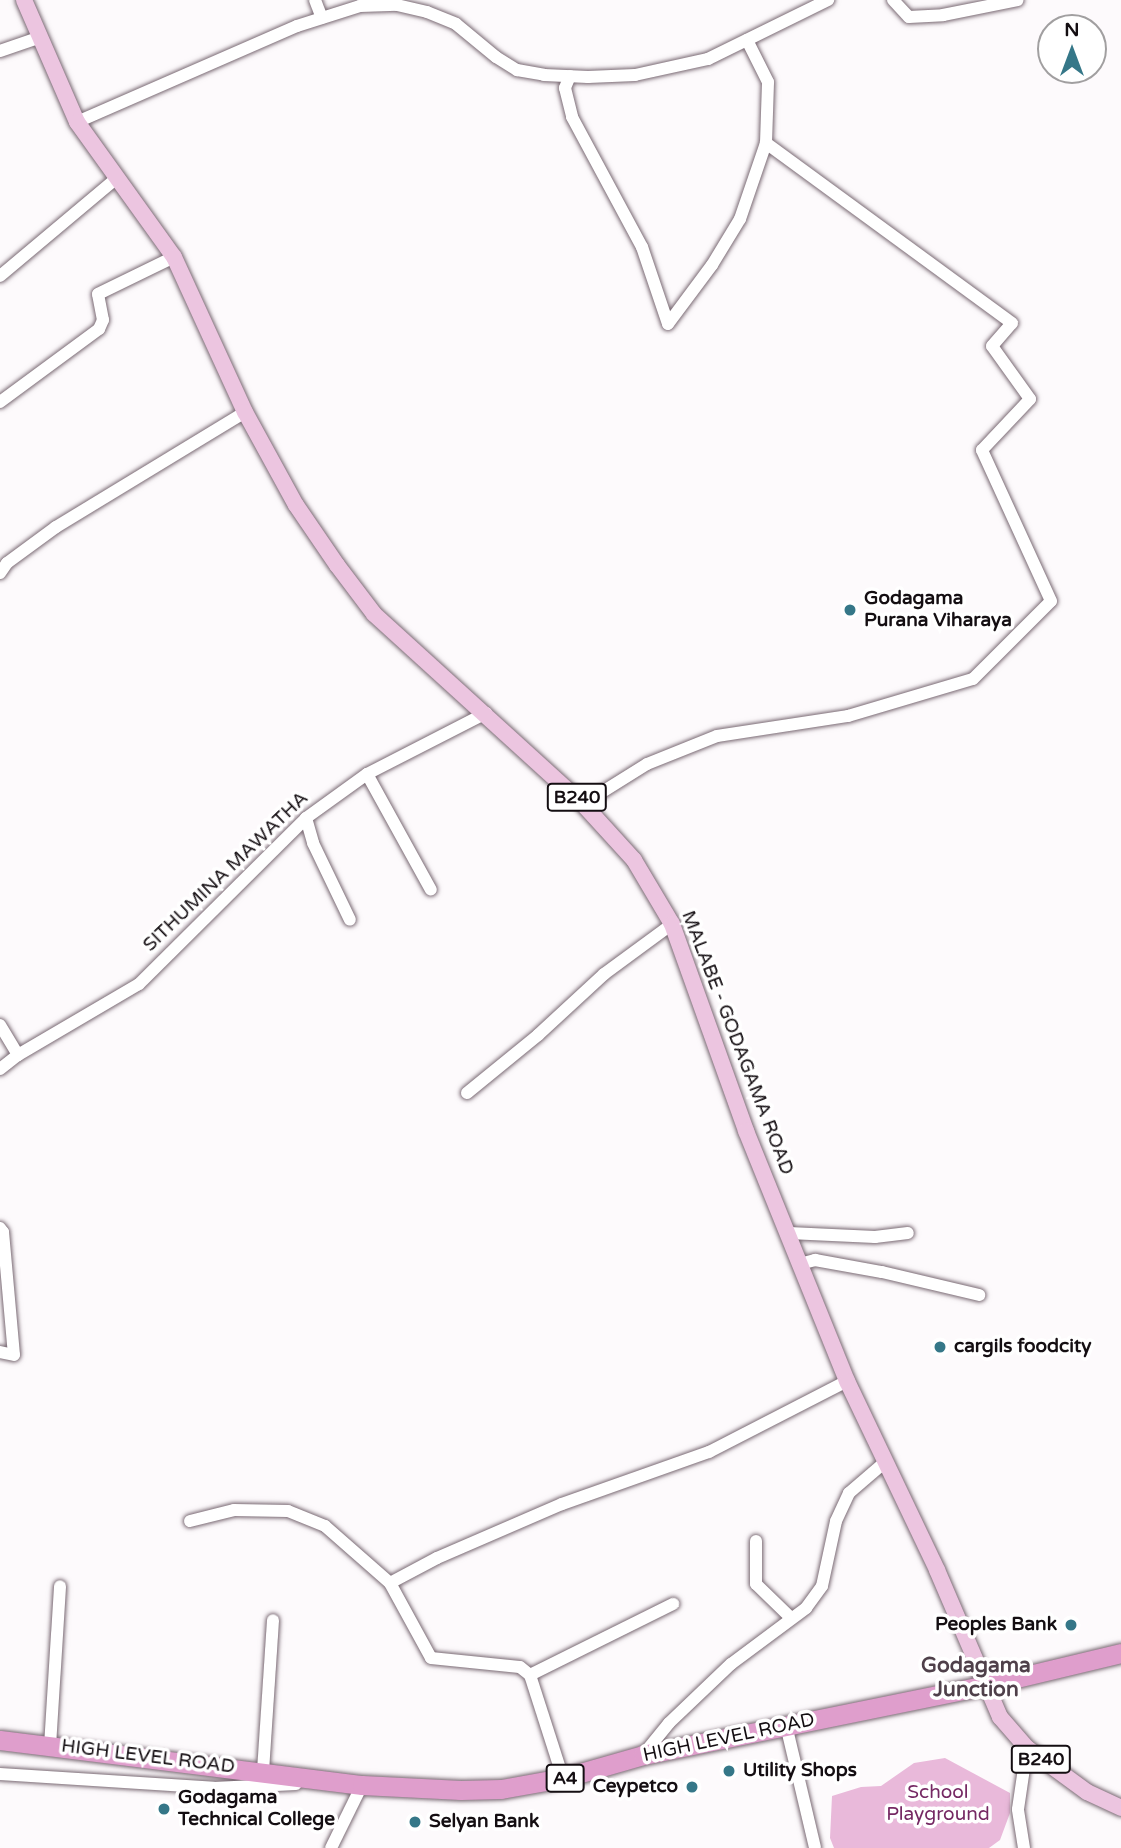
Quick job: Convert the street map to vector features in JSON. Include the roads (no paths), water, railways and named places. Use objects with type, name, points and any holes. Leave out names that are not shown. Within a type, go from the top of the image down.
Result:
[{"type":"highway","name":"HIGH LEVEL ROAD","points":[[0,1740],[263,1770],[362,1785],[461,1790],[501,1789],[563,1778],[643,1755],[987,1685],[1121,1653]]},
{"type":"main road","name":"MALABE - GODAGAMA ROAD","points":[[24,0],[38,38],[77,122],[174,257],[245,411],[296,505],[374,614],[583,804],[634,860],[672,924],[746,1131],[847,1381],[987,1685]]},
{"type":"main road","name":"B240","points":[[987,1685],[1000,1717],[1027,1748],[1087,1792],[1121,1808]]},
{"type":"street","points":[[315,0],[322,18]]},
{"type":"street","points":[[77,122],[322,18],[360,6],[397,5],[456,24],[496,57],[517,70],[570,76],[635,75],[708,59],[828,0]]},
{"type":"street","points":[[893,0],[909,16],[943,15],[1018,0]]},
{"type":"street","points":[[0,51],[38,38]]},
{"type":"street","points":[[570,76],[565,88],[572,117],[642,247],[668,324],[712,265],[740,219],[766,143],[768,82],[747,40]]},
{"type":"street","points":[[583,804],[647,764],[717,736],[848,716],[973,679],[1051,601],[982,450],[1030,398],[992,346],[1012,323],[766,143]]},
{"type":"street","points":[[0,276],[118,177]]},
{"type":"street","points":[[0,402],[99,329],[103,320],[98,294],[174,257]]},
{"type":"street","points":[[0,573],[7,563],[56,527],[245,411]]},
{"type":"street","name":"SITHUMINA MAWATHA","points":[[0,1069],[18,1055],[139,984],[306,818],[367,774],[486,713]]},
{"type":"street","points":[[367,774],[431,890]]},
{"type":"street","points":[[306,818],[313,843],[350,920]]},
{"type":"street","points":[[467,1093],[538,1035],[604,974],[672,924]]},
{"type":"street","points":[[0,1025],[18,1055]]},
{"type":"street","points":[[0,1228],[3,1232],[14,1355],[0,1352]]},
{"type":"street","points":[[789,1233],[875,1237],[908,1233]]},
{"type":"street","points":[[800,1264],[816,1260],[979,1295]]},
{"type":"street","points":[[390,1583],[437,1558],[562,1504],[709,1452],[847,1381]]},
{"type":"street","points":[[643,1755],[670,1723],[731,1664],[790,1617],[806,1608],[822,1586],[836,1521],[849,1493],[885,1462]]},
{"type":"street","points":[[190,1521],[234,1510],[288,1511],[325,1526],[390,1583],[431,1658],[520,1667],[530,1675],[563,1778]]},
{"type":"street","points":[[756,1541],[755,1584],[790,1617]]},
{"type":"street","points":[[50,1746],[60,1586]]},
{"type":"street","points":[[530,1675],[673,1604]]},
{"type":"street","points":[[263,1770],[273,1620]]},
{"type":"street","points":[[786,1726],[815,1848]]},
{"type":"street","points":[[1024,1848],[1018,1810],[1027,1748]]},
{"type":"street","points":[[0,1774],[214,1788],[341,1782]]},
{"type":"street","points":[[331,1848],[362,1785]]},
{"type":"place","name":"Godagama Purana Viharaya","points":[[850,610]]},
{"type":"place","name":"cargils foodcity","points":[[940,1347]]},
{"type":"place","name":"Peoples Bank","points":[[1071,1625]]},
{"type":"place","name":"Utility Shops","points":[[729,1771]]},
{"type":"place","name":"Ceypetco","points":[[692,1787]]},
{"type":"place","name":"Godagama Technical College","points":[[164,1809]]},
{"type":"place","name":"Selyan Bank","points":[[415,1822]]},
{"type":"district","name":"Godagama Junction","points":[[976,1678]]},
{"type":"park label","name":"School Playground","points":[[938,1804]]}]
